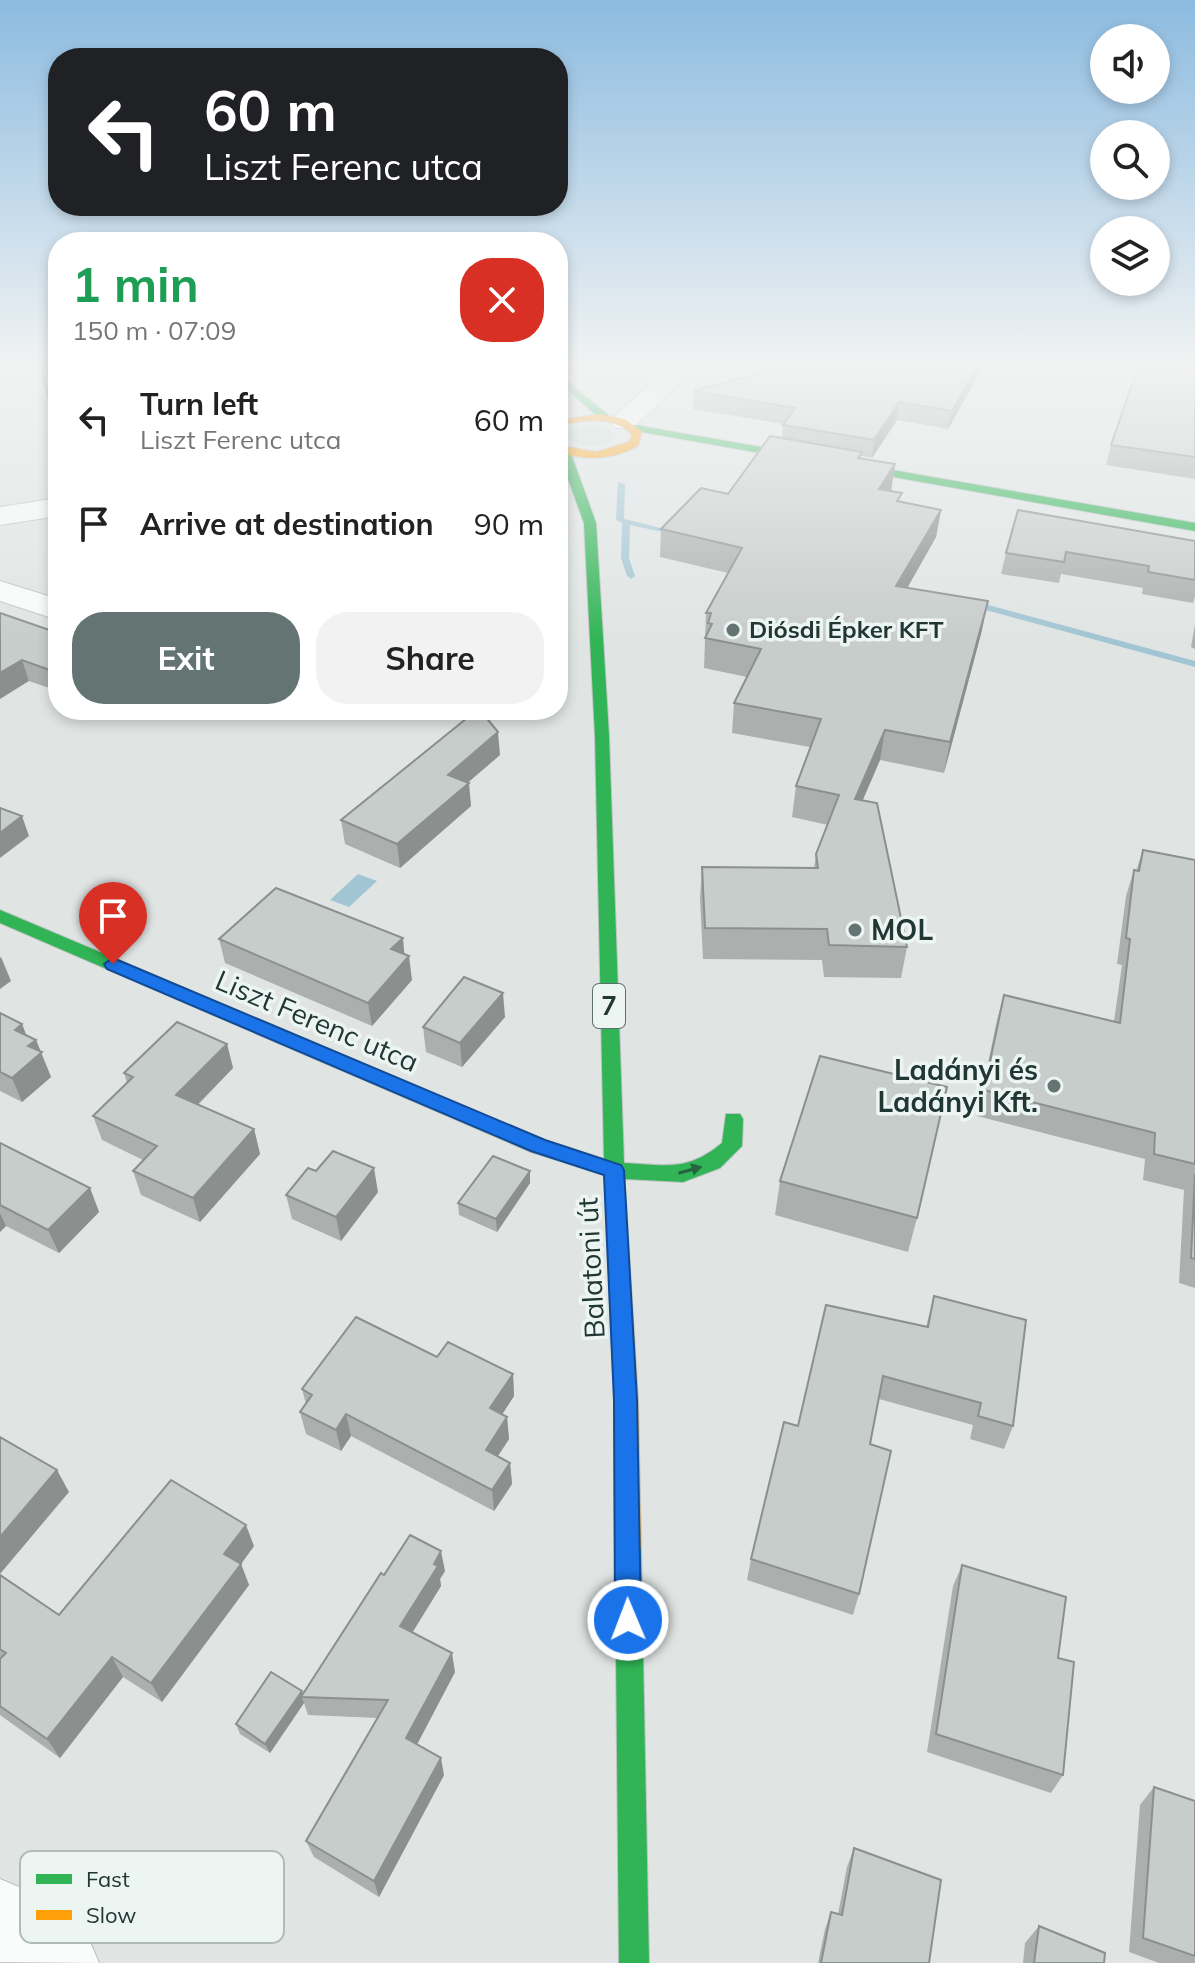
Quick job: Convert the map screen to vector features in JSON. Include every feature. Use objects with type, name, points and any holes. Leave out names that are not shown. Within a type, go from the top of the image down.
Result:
[{"type":"main road","points":[[604,472],[614,459]]},
{"type":"main road","points":[[792,459],[1195,527]]},
{"type":"main road","name":"Balatoni út","points":[[568,467],[590,523],[602,751],[614,1170],[626,1400],[634,1963]]},
{"type":"main road","name":"Balatoni út","points":[[590,523],[597,498]]},
{"type":"main road","name":"Liszt Ferenc utca","points":[[0,916],[538,1146],[614,1170],[683,1174],[713,1162],[732,1146],[733,1119]]},
{"type":"street","points":[[0,516],[48,509]]},
{"type":"street","points":[[0,591],[48,607]]},
{"type":"street","points":[[0,1916],[20,1931]]},
{"type":"street","points":[[36,1943],[62,1963]]},
{"type":"water","points":[[358,874],[377,881],[349,907],[330,900]]},
{"type":"building","points":[[754,459],[862,459],[895,464],[879,489],[902,493],[897,501],[941,510],[896,586],[988,601],[950,742],[885,730],[855,799],[877,803],[907,947],[829,945],[827,929],[705,928],[702,867],[818,868],[816,854],[839,795],[796,786],[821,719],[734,703],[761,649],[705,638],[712,624],[708,623],[711,613],[706,613],[742,548],[661,529],[701,488],[728,494]]},
{"type":"building","points":[[1018,510],[1195,541],[1195,580],[1148,572],[1149,566],[1066,552],[1064,562],[1006,553]]},
{"type":"building","points":[[0,613],[48,630],[48,669],[22,660],[0,673]]},
{"type":"building","points":[[465,720],[488,720],[498,732],[448,775],[469,783],[397,844],[341,820]]},
{"type":"building","points":[[0,808],[22,816],[0,833]]},
{"type":"building","points":[[1143,850],[1195,860],[1195,1164],[1154,1154],[1155,1133],[984,1090],[1004,995],[1120,1023],[1134,870],[1139,871]]},
{"type":"building","points":[[276,888],[403,938],[391,949],[409,956],[368,1003],[219,939]]},
{"type":"building","points":[[464,977],[503,993],[460,1043],[423,1027]]},
{"type":"building","points":[[0,1013],[22,1024],[15,1030],[36,1040],[28,1046],[42,1052],[12,1078],[0,1072]]},
{"type":"building","points":[[177,1022],[227,1044],[176,1095],[254,1129],[193,1198],[133,1171],[157,1146],[93,1116],[133,1077],[124,1073]]},
{"type":"building","points":[[820,1056],[947,1087],[917,1218],[780,1181]]},
{"type":"building","points":[[0,1143],[90,1188],[48,1230],[0,1205]]},
{"type":"building","points":[[333,1151],[374,1168],[336,1217],[286,1195],[308,1168],[316,1171]]},
{"type":"building","points":[[493,1156],[530,1171],[496,1219],[458,1203]]},
{"type":"building","points":[[1195,1174],[1195,1259],[1191,1258]]},
{"type":"building","points":[[934,1296],[1026,1320],[1013,1426],[978,1416],[981,1403],[883,1376],[870,1444],[891,1451],[859,1594],[751,1559],[784,1422],[798,1426],[826,1305],[928,1327]]},
{"type":"building","points":[[356,1317],[437,1357],[448,1342],[513,1374],[490,1408],[507,1417],[486,1450],[510,1463],[492,1490],[346,1414],[336,1430],[300,1412],[312,1395],[302,1389]]},
{"type":"building","points":[[0,1437],[57,1470],[0,1537]]},
{"type":"building","points":[[171,1480],[246,1525],[224,1554],[241,1564],[151,1683],[112,1657],[47,1739],[0,1706],[0,1659],[6,1653],[0,1649],[0,1575],[59,1615]]},
{"type":"building","points":[[410,1535],[441,1551],[434,1564],[438,1566],[400,1626],[452,1653],[406,1738],[441,1758],[374,1881],[306,1841],[388,1700],[301,1697],[381,1573],[384,1575]]},
{"type":"building","points":[[962,1565],[1066,1597],[1058,1658],[1074,1662],[1063,1775],[936,1734]]},
{"type":"building","points":[[271,1672],[302,1691],[265,1744],[236,1724]]},
{"type":"building","points":[[1154,1787],[1195,1801],[1195,1956],[1143,1938]]},
{"type":"building","points":[[854,1848],[941,1880],[929,1963],[821,1963],[831,1912],[842,1915]]},
{"type":"building","points":[[1039,1926],[1105,1953],[1104,1963],[1034,1963]]},
{"type":"waterway","points":[[621,484],[620,520],[626,521]]},
{"type":"waterway","points":[[626,521],[677,533]]},
{"type":"waterway","points":[[626,521],[625,558],[631,576]]},
{"type":"waterway","points":[[970,603],[1195,664]]},
{"type":"traffic: fast","points":[[808,459],[1195,527]]},
{"type":"traffic: fast","points":[[568,462],[590,523],[602,736],[615,1187]]},
{"type":"traffic: fast","points":[[0,916],[538,1146],[614,1170],[683,1174],[713,1162],[732,1146],[733,1119]]},
{"type":"traffic: fast","points":[[628,1548],[634,1963]]},
{"type":"traffic: slow","points":[[615,1187],[626,1400],[628,1548]]},
{"type":"place","name":"Diósdi Épker KFT","points":[[733,630]]},
{"type":"place","name":"MOL","points":[[855,930]]},
{"type":"place","name":"Ladányi és Ladányi Kft.","points":[[1054,1086]]},
{"type":"route","points":[[113,964],[538,1146],[614,1170],[626,1400],[628,1620]]}]
